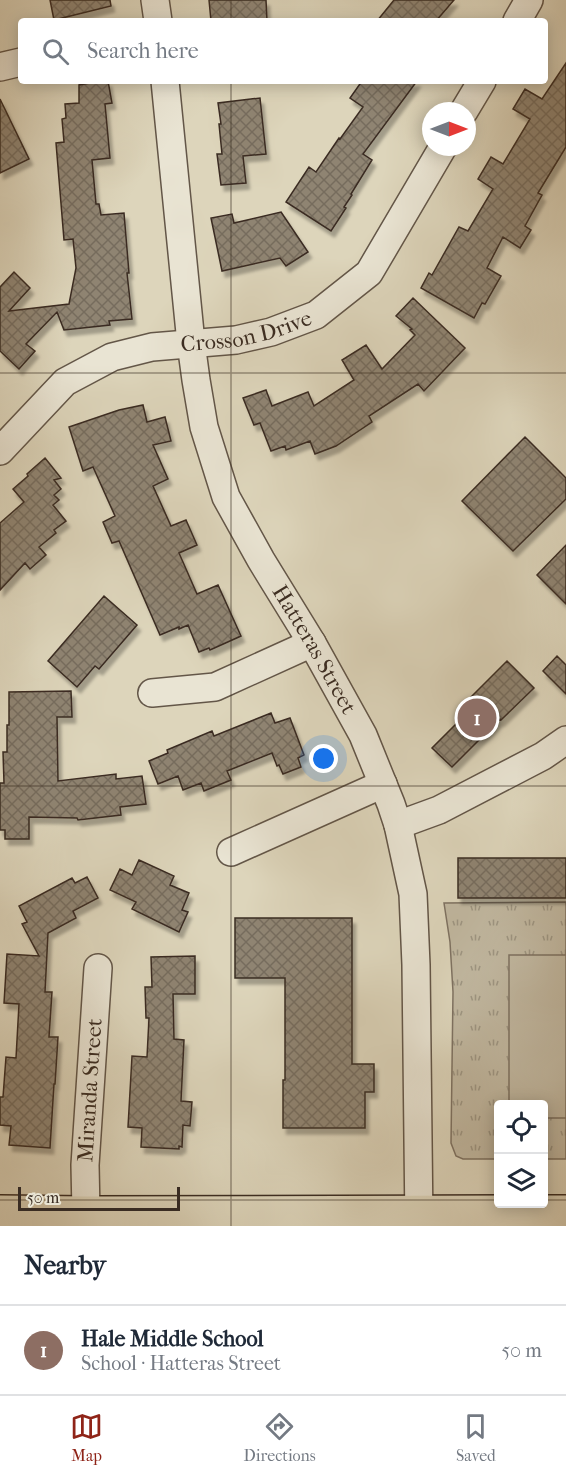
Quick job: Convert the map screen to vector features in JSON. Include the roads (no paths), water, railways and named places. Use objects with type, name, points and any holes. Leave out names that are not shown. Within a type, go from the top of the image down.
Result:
[{"type":"main road","points":[[0,1212],[419,1219],[566,1212]]},
{"type":"street","points":[[155,0],[158,18]]},
{"type":"street","points":[[519,18],[529,0]]},
{"type":"street","points":[[0,67],[18,63]]},
{"type":"street","name":"Hatteras Street","points":[[165,84],[191,343],[204,427],[226,496],[363,735],[398,825],[413,894],[419,1219]]},
{"type":"street","points":[[469,102],[480,84]]},
{"type":"street","name":"Crosson Drive","points":[[0,452],[65,382],[112,357],[152,347],[236,340],[271,332],[316,315],[369,273],[438,156]]},
{"type":"street","points":[[153,693],[215,687],[312,643]]},
{"type":"street","points":[[398,825],[440,810],[543,756],[566,740]]},
{"type":"street","points":[[231,852],[383,784]]},
{"type":"street","name":"Miranda Street","points":[[86,1214],[85,1165],[98,968]]},
{"type":"place","name":"Hale Middle School","points":[[477,718]]}]
